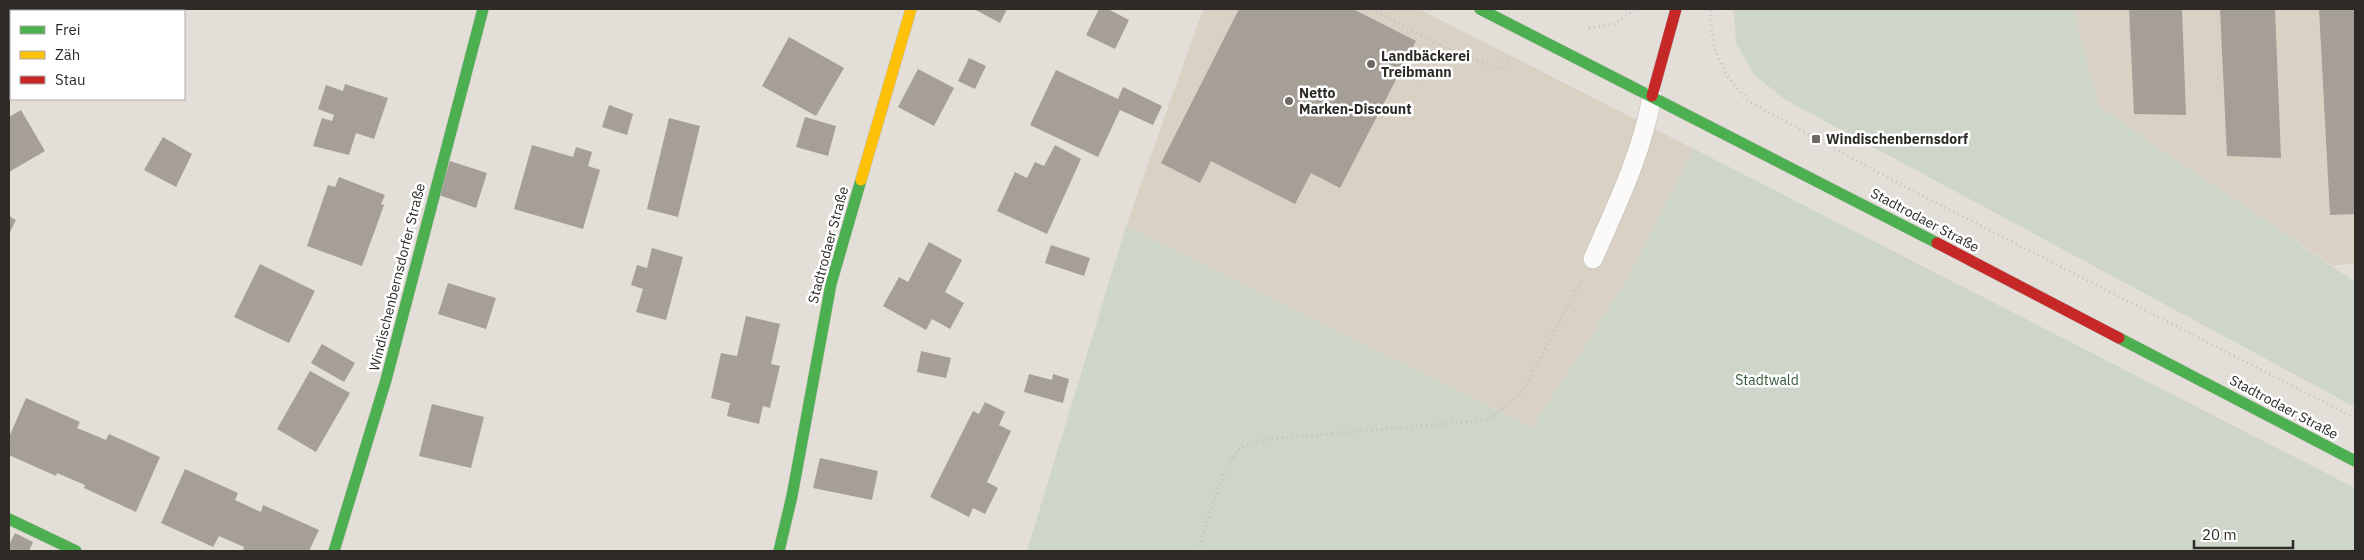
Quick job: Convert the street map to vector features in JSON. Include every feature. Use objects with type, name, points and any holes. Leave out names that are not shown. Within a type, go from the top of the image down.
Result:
[{"type":"street","name":"Windischenbernsdorfer Straße","points":[[334,551],[386,380],[483,9]]},
{"type":"street","name":"Stadtrodaer Straße","points":[[779,551],[792,496],[830,284],[911,9]]},
{"type":"street","name":"Stadtrodaer Straße","points":[[1480,9],[1652,96],[2355,461]]},
{"type":"street","points":[[1652,96],[1676,9]]},
{"type":"street","points":[[9,519],[76,551]]},
{"type":"lane","points":[[1593,259],[1628,180],[1649,114],[1652,96]]},
{"type":"path","points":[[1372,9],[1439,45],[1500,69],[1506,64],[1524,32]]},
{"type":"path","points":[[1586,28],[1615,24],[1635,9]]},
{"type":"path","points":[[1704,9],[1711,11],[1711,31],[1714,46],[1724,71],[1735,87],[1750,102],[1892,180],[2355,418]]},
{"type":"path","points":[[1421,85],[1439,45]]},
{"type":"path","points":[[1198,551],[1229,462],[1244,446],[1270,439],[1488,420],[1505,408],[1523,391],[1593,259]]},
{"type":"shaded area","points":[[1203,9],[1419,9],[1694,149],[1624,285],[1533,428],[1126,226]]},
{"type":"shaded area","points":[[2073,9],[2355,9],[2355,263],[2333,266],[2099,107]]},
{"type":"green space","points":[[1734,9],[2073,9],[2099,107],[2355,282],[2355,407],[1786,100],[1754,75],[1736,42]]},
{"type":"green space","name":"Stadtwald","points":[[1694,149],[2355,488],[2355,551],[1027,551],[1126,226],[1532,428],[1624,285]]},
{"type":"building","points":[[974,9],[1007,9],[1000,23]]},
{"type":"building","points":[[1099,9],[1108,9],[1129,20],[1115,49],[1086,35]]},
{"type":"building","name":"Netto Marken-Discount","points":[[1239,9],[1353,9],[1416,41],[1340,188],[1311,173],[1295,204],[1211,161],[1200,183],[1161,163]]},
{"type":"building","points":[[2129,9],[2182,9],[2186,115],[2134,114]]},
{"type":"building","points":[[2220,9],[2275,9],[2281,158],[2227,156]]},
{"type":"building","points":[[2319,9],[2355,9],[2355,214],[2330,215]]},
{"type":"building","points":[[789,37],[844,68],[816,116],[762,86]]},
{"type":"building","points":[[969,58],[986,66],[975,89],[958,81]]},
{"type":"building","points":[[918,69],[954,88],[934,126],[898,107]]},
{"type":"building","points":[[1056,70],[1118,99],[1123,87],[1162,106],[1153,125],[1120,110],[1098,157],[1030,125]]},
{"type":"building","points":[[345,84],[388,98],[374,139],[356,133],[349,155],[313,146],[322,118],[332,121],[334,115],[318,109],[326,85],[343,91]]},
{"type":"building","points":[[609,105],[633,114],[627,135],[602,127]]},
{"type":"building","points":[[21,110],[45,151],[9,172],[9,117]]},
{"type":"building","points":[[805,117],[836,126],[828,156],[796,147]]},
{"type":"building","points":[[669,118],[700,126],[678,217],[647,209]]},
{"type":"building","points":[[163,137],[192,154],[176,187],[144,170]]},
{"type":"building","points":[[532,145],[573,157],[576,147],[592,152],[588,166],[600,170],[583,229],[514,209]]},
{"type":"building","points":[[1055,145],[1081,159],[1047,234],[997,211],[1015,172],[1027,178],[1035,162],[1044,166]]},
{"type":"building","points":[[450,161],[487,173],[476,208],[439,195]]},
{"type":"building","points":[[339,177],[385,195],[381,204],[384,205],[362,266],[307,246],[328,185],[335,187]]},
{"type":"building","points":[[9,216],[16,220],[9,234]]},
{"type":"building","points":[[929,242],[962,260],[945,292],[964,303],[950,329],[932,319],[926,330],[883,306],[899,277],[908,282]]},
{"type":"building","points":[[1051,245],[1090,258],[1084,276],[1045,263]]},
{"type":"building","points":[[652,248],[683,257],[666,320],[636,312],[643,289],[631,285],[637,265],[647,268]]},
{"type":"building","points":[[260,264],[315,291],[289,343],[234,317]]},
{"type":"building","points":[[448,283],[496,298],[486,329],[438,314]]},
{"type":"building","points":[[746,316],[780,324],[771,364],[780,366],[770,408],[763,406],[759,424],[727,416],[730,403],[711,398],[721,353],[737,356]]},
{"type":"building","points":[[322,344],[355,363],[344,382],[311,363]]},
{"type":"building","points":[[921,351],[951,358],[946,378],[917,372]]},
{"type":"building","points":[[310,371],[350,393],[316,452],[277,429]]},
{"type":"building","points":[[1029,374],[1052,380],[1053,374],[1069,379],[1063,403],[1024,392]]},
{"type":"building","points":[[26,398],[80,422],[77,428],[106,440],[109,434],[160,457],[136,512],[84,488],[85,485],[57,473],[56,476],[9,455],[9,437]]},
{"type":"building","points":[[985,402],[1005,412],[999,425],[1011,431],[987,482],[998,488],[985,514],[973,508],[969,517],[930,497],[973,411],[979,414]]},
{"type":"building","points":[[432,404],[484,417],[471,468],[419,456]]},
{"type":"building","points":[[820,458],[878,471],[872,500],[813,488]]},
{"type":"building","points":[[185,469],[238,493],[235,500],[261,512],[263,505],[319,530],[309,551],[243,551],[244,547],[219,536],[213,547],[161,523]]},
{"type":"building","points":[[15,533],[33,542],[29,551],[9,551],[9,545]]},
{"type":"traffic: fast","points":[[334,551],[386,380],[483,9]]},
{"type":"traffic: fast","points":[[1480,9],[1937,243]]},
{"type":"traffic: fast","points":[[779,551],[792,496],[831,284],[861,180]]},
{"type":"traffic: fast","points":[[2119,338],[2355,461]]},
{"type":"traffic: fast","points":[[9,519],[76,551]]},
{"type":"traffic: slow","points":[[861,180],[911,9]]},
{"type":"traffic: jam","points":[[1652,96],[1676,9]]},
{"type":"traffic: jam","points":[[1937,243],[2119,338]]},
{"type":"place","name":"Landbäckerei Treibmann","points":[[1371,64]]},
{"type":"place","name":"Netto Marken-Discount","points":[[1289,101]]},
{"type":"place","name":"Windischenbernsdorf","points":[[1816,139]]}]
